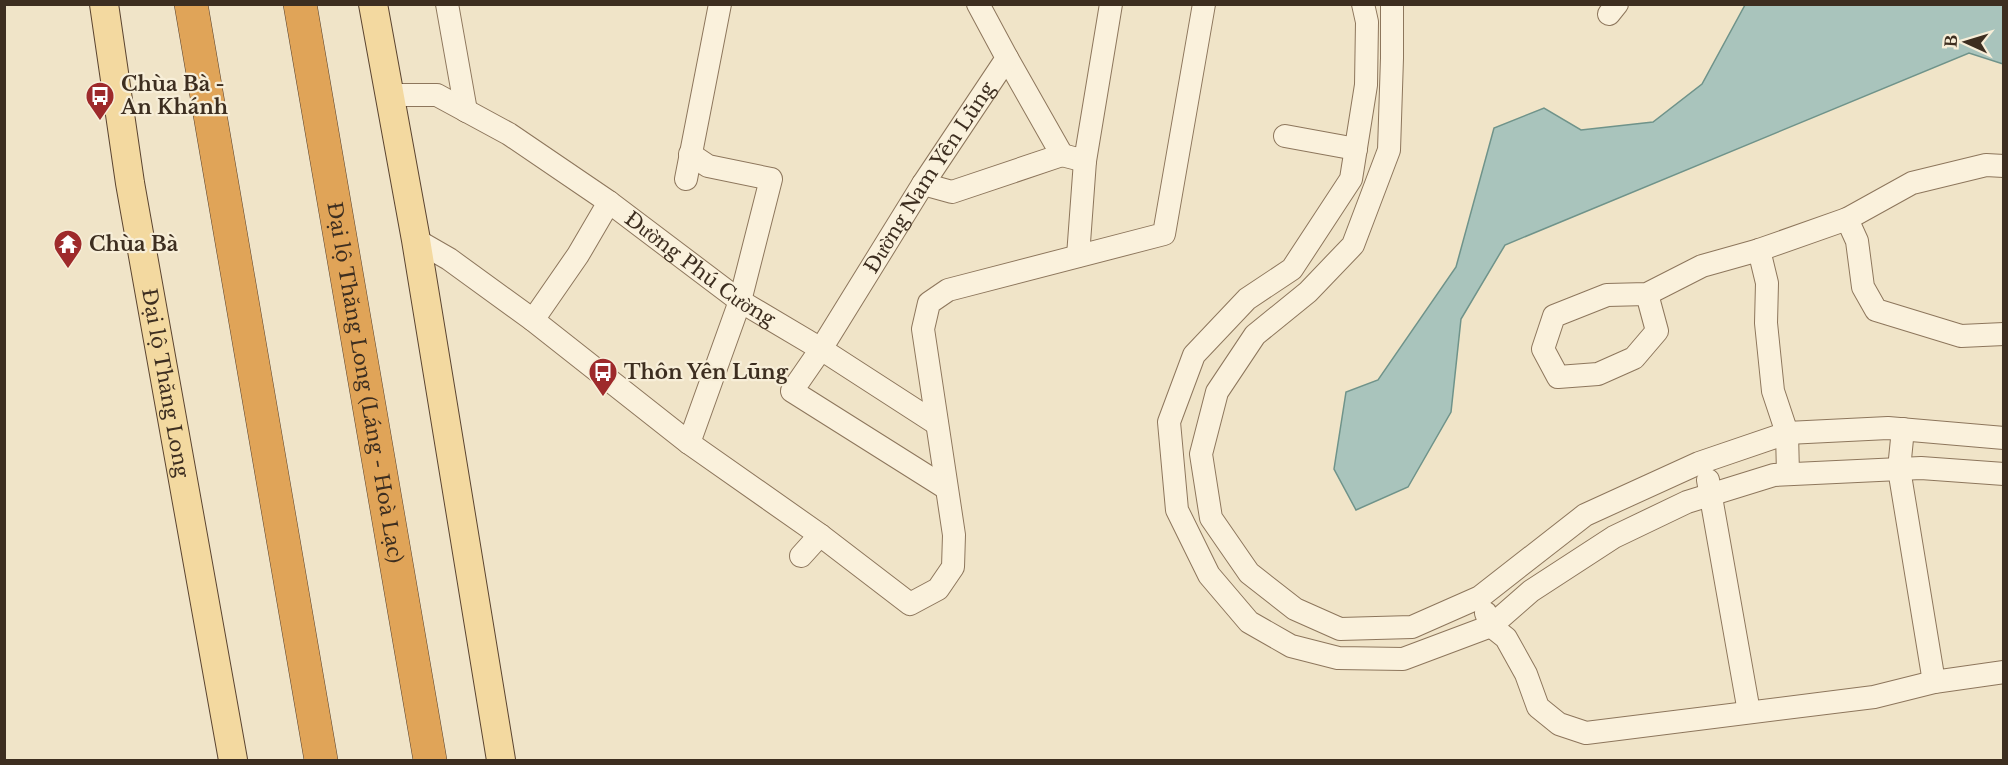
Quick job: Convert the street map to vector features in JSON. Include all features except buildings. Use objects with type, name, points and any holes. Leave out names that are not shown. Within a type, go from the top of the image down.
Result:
[{"type":"highway","points":[[191,4],[321,760]]},
{"type":"highway","name":"Đại lộ Thăng Long (Láng - Hoà Lạc)","points":[[300,4],[430,760]]},
{"type":"main road","points":[[373,4],[416,240],[501,760]]},
{"type":"main road","name":"Đại lộ Thăng Long","points":[[101,8],[233,760]]},
{"type":"street","points":[[447,4],[466,111]]},
{"type":"street","points":[[686,179],[720,4]]},
{"type":"street","points":[[978,4],[1062,154]]},
{"type":"street","points":[[1078,256],[1084,161],[1111,4]]},
{"type":"street","points":[[416,240],[449,259],[533,320],[689,443],[820,535],[910,604],[938,589],[953,567],[954,535],[922,329],[929,303],[948,290],[1164,234],[1204,4]]},
{"type":"street","points":[[1363,4],[1367,22],[1366,85],[1351,179],[1292,269],[1247,299],[1194,355],[1169,422],[1177,510],[1209,575],[1249,622],[1291,646],[1338,657],[1404,659],[1491,626],[1531,591],[1614,537],[1687,502],[1774,475],[1921,468],[2004,474]]},
{"type":"street","points":[[1392,4],[1389,150],[1353,245],[1308,292],[1255,335],[1217,392],[1201,454],[1211,519],[1249,573],[1295,609],[1340,629],[1412,627],[1480,597],[1585,515],[1704,462],[1786,434],[1888,428],[2004,438]]},
{"type":"street","name":"Đường Nam Yên Lũng","points":[[946,488],[792,391],[821,349],[923,184],[1007,58]]},
{"type":"street","name":"Đường Phú Cường","points":[[389,95],[437,95],[509,134],[609,202],[740,301],[821,349],[937,424]]},
{"type":"street","points":[[1285,136],[1356,149]]},
{"type":"street","points":[[689,443],[740,301],[771,179],[708,166],[690,154]]},
{"type":"street","points":[[923,184],[952,192],[1062,154],[1084,161]]},
{"type":"street","points":[[1647,294],[1657,331],[1634,358],[1598,374],[1558,376],[1543,349],[1554,316],[1607,295],[1647,294],[1702,266],[1759,250],[1847,219],[1911,183],[1986,165],[2004,166]]},
{"type":"street","points":[[533,320],[578,255],[609,202]]},
{"type":"street","points":[[1847,219],[1857,241],[1863,286],[1876,310],[1961,336],[2004,334]]},
{"type":"street","points":[[1759,250],[1767,283],[1766,323],[1773,391],[1786,434],[1788,474]]},
{"type":"street","points":[[1247,299],[1284,312]]},
{"type":"street","points":[[1903,429],[1899,469],[1934,682]]},
{"type":"street","points":[[1704,462],[1749,712]]},
{"type":"street","points":[[801,556],[820,535]]},
{"type":"street","points":[[1480,597],[1491,626],[1506,638],[1526,674],[1538,707],[1559,724],[1586,733],[1874,697],[1934,682],[2004,672]]},
{"type":"water","points":[[1745,5],[2003,5],[2003,64],[1969,53],[1505,245],[1461,319],[1451,412],[1408,487],[1356,510],[1334,469],[1346,392],[1378,380],[1456,267],[1494,128],[1544,108],[1581,130],[1653,122],[1702,84]]},
{"type":"place","name":"Chùa Bà - An Khánh","points":[[100,122]]},
{"type":"place","name":"Chùa Bà","points":[[68,270]]},
{"type":"place","name":"Thôn Yên Lũng","points":[[603,398]]}]
